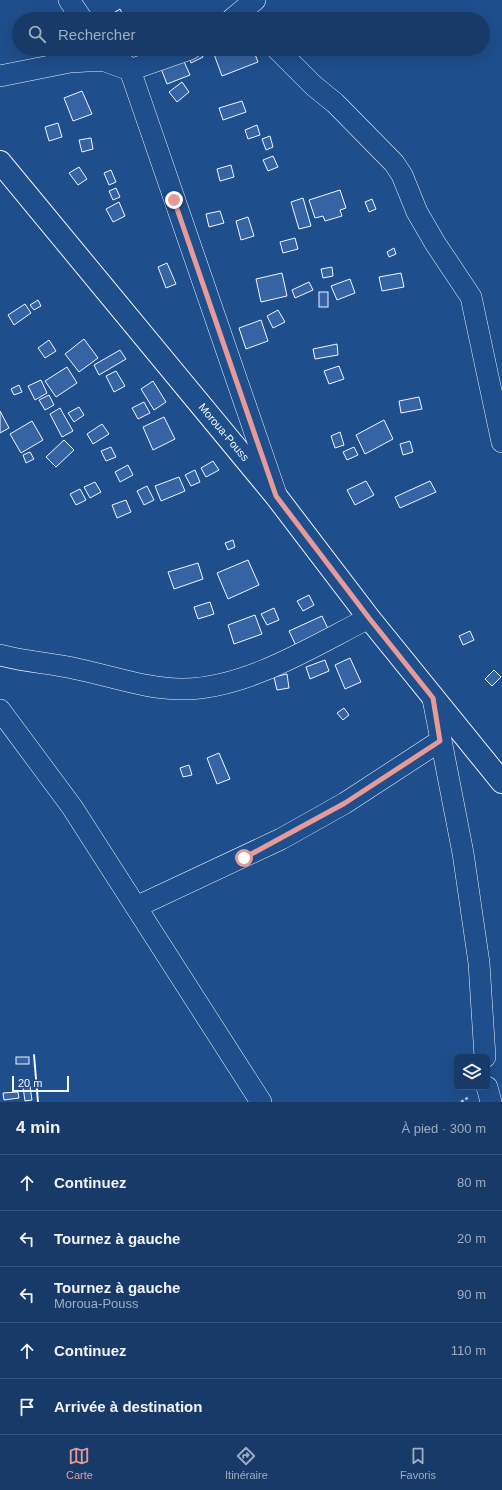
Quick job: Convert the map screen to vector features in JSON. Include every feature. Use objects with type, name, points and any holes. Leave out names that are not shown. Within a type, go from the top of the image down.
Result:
[{"type":"main road","name":"Moroua-Pouss","points":[[0,162],[276,496],[369,618],[502,782]]},
{"type":"street","points":[[69,0],[77,12]]},
{"type":"street","points":[[243,12],[253,6]]},
{"type":"street","points":[[117,56],[130,70],[276,496]]},
{"type":"street","points":[[0,76],[70,62],[88,61],[105,61],[130,70],[170,56]]},
{"type":"street","points":[[284,56],[314,86],[335,103],[394,163],[402,175],[417,212],[435,243],[471,297],[502,442]]},
{"type":"street","points":[[0,655],[58,664],[160,687],[184,689],[214,686],[240,680],[263,671],[369,618]]},
{"type":"street","points":[[433,698],[440,741],[457,822],[479,963],[485,1054]]},
{"type":"street","points":[[0,710],[72,807],[261,1102]]},
{"type":"street","points":[[136,907],[281,839],[345,803],[440,741]]},
{"type":"street","points":[[488,1090],[491,1102]]},
{"type":"building","points":[[188,56],[203,56],[203,57],[191,63]]},
{"type":"building","points":[[215,56],[256,56],[258,62],[222,76]]},
{"type":"building","points":[[182,57],[190,75],[167,84],[160,66]]},
{"type":"building","points":[[182,82],[189,92],[177,102],[169,92]]},
{"type":"building","points":[[82,91],[92,114],[73,121],[64,98]]},
{"type":"building","points":[[242,101],[246,112],[223,120],[219,108]]},
{"type":"building","points":[[58,123],[62,137],[49,141],[45,127]]},
{"type":"building","points":[[257,125],[260,135],[248,139],[245,130]]},
{"type":"building","points":[[270,136],[273,147],[266,150],[262,139]]},
{"type":"building","points":[[91,138],[93,149],[82,152],[79,140]]},
{"type":"building","points":[[273,156],[278,167],[268,171],[263,160]]},
{"type":"building","points":[[231,165],[234,177],[220,181],[217,169]]},
{"type":"building","points":[[79,167],[87,179],[78,185],[69,173]]},
{"type":"building","points":[[111,170],[116,182],[109,185],[104,173]]},
{"type":"building","points":[[116,188],[120,197],[113,200],[109,191]]},
{"type":"building","points":[[340,190],[346,208],[340,210],[342,216],[325,221],[323,216],[315,218],[309,200]]},
{"type":"building","points":[[303,198],[311,226],[299,229],[291,202]]},
{"type":"building","points":[[372,199],[376,209],[369,212],[365,202]]},
{"type":"building","points":[[119,202],[125,216],[113,222],[106,209]]},
{"type":"building","points":[[220,211],[224,223],[209,227],[206,214]]},
{"type":"building","points":[[248,217],[254,236],[241,240],[236,221]]},
{"type":"building","points":[[295,238],[298,249],[283,253],[280,242]]},
{"type":"building","points":[[394,248],[396,254],[389,257],[387,252]]},
{"type":"building","points":[[167,263],[176,284],[166,288],[158,267]]},
{"type":"building","points":[[332,267],[333,276],[323,278],[321,269]]},
{"type":"building","points":[[282,273],[287,296],[261,302],[256,279]]},
{"type":"building","points":[[401,273],[404,287],[382,291],[379,277]]},
{"type":"building","points":[[350,279],[355,293],[337,300],[331,286]]},
{"type":"building","points":[[309,282],[313,290],[295,298],[292,290]]},
{"type":"building","points":[[319,292],[328,292],[328,307],[319,307]]},
{"type":"building","points":[[38,300],[41,306],[34,310],[30,305]]},
{"type":"building","points":[[25,304],[31,313],[14,325],[8,315]]},
{"type":"building","points":[[278,310],[285,322],[273,328],[267,316]]},
{"type":"building","points":[[261,320],[268,341],[246,349],[239,328]]},
{"type":"building","points":[[84,339],[98,358],[79,372],[65,354]]},
{"type":"building","points":[[49,340],[56,351],[45,358],[38,348]]},
{"type":"building","points":[[337,344],[338,355],[315,359],[313,349]]},
{"type":"building","points":[[120,350],[126,359],[99,375],[94,365]]},
{"type":"building","points":[[339,366],[344,379],[329,384],[324,371]]},
{"type":"building","points":[[67,367],[77,383],[56,397],[45,381]]},
{"type":"building","points":[[116,371],[125,386],[114,392],[106,376]]},
{"type":"building","points":[[41,380],[47,393],[35,400],[28,386]]},
{"type":"building","points":[[153,381],[166,402],[154,410],[141,389]]},
{"type":"building","points":[[19,385],[22,392],[14,395],[11,389]]},
{"type":"building","points":[[49,395],[54,405],[45,410],[39,400]]},
{"type":"building","points":[[419,397],[422,409],[401,413],[399,401]]},
{"type":"building","points":[[144,402],[150,413],[138,419],[132,408]]},
{"type":"building","points":[[79,407],[84,415],[74,422],[68,413]]},
{"type":"building","points":[[60,408],[73,431],[62,437],[50,414]]},
{"type":"building","points":[[0,411],[9,428],[0,433]]},
{"type":"building","points":[[164,417],[175,439],[153,450],[143,427]]},
{"type":"building","points":[[384,420],[393,439],[365,454],[356,435]]},
{"type":"building","points":[[32,421],[43,440],[21,453],[10,434]]},
{"type":"building","points":[[102,424],[109,434],[93,444],[87,434]]},
{"type":"building","points":[[340,432],[344,445],[335,448],[331,436]]},
{"type":"building","points":[[64,440],[74,450],[56,467],[46,457]]},
{"type":"building","points":[[410,441],[413,452],[403,455],[400,444]]},
{"type":"building","points":[[111,447],[116,457],[106,461],[101,451]]},
{"type":"building","points":[[354,447],[358,455],[347,460],[343,452]]},
{"type":"building","points":[[30,452],[34,459],[26,463],[23,455]]},
{"type":"building","points":[[213,461],[219,470],[206,477],[201,468]]},
{"type":"building","points":[[128,465],[133,475],[120,482],[115,472]]},
{"type":"building","points":[[195,470],[200,482],[191,486],[185,475]]},
{"type":"building","points":[[179,477],[185,491],[161,501],[155,486]]},
{"type":"building","points":[[366,481],[374,495],[355,505],[347,490]]},
{"type":"building","points":[[430,481],[436,492],[400,508],[395,497]]},
{"type":"building","points":[[95,482],[101,492],[90,498],[84,487]]},
{"type":"building","points":[[147,486],[154,500],[144,505],[137,491]]},
{"type":"building","points":[[80,489],[86,500],[76,505],[70,494]]},
{"type":"building","points":[[126,500],[131,512],[117,518],[112,505]]},
{"type":"building","points":[[233,540],[235,547],[228,550],[225,543]]},
{"type":"building","points":[[248,560],[259,585],[228,599],[217,573]]},
{"type":"building","points":[[198,563],[203,579],[174,589],[168,572]]},
{"type":"building","points":[[309,595],[314,605],[303,611],[297,601]]},
{"type":"building","points":[[210,602],[214,614],[198,619],[194,607]]},
{"type":"building","points":[[274,608],[279,620],[267,625],[261,614]]},
{"type":"building","points":[[255,615],[262,634],[234,644],[228,625]]},
{"type":"building","points":[[322,616],[331,635],[298,650],[289,631]]},
{"type":"building","points":[[470,631],[474,640],[463,645],[459,636]]},
{"type":"building","points":[[350,658],[361,682],[345,689],[335,665]]},
{"type":"building","points":[[325,660],[329,671],[310,679],[306,667]]},
{"type":"building","points":[[494,670],[501,677],[492,686],[485,679]]},
{"type":"building","points":[[287,674],[289,688],[277,690],[274,677]]},
{"type":"building","points":[[344,708],[349,715],[343,720],[337,713]]},
{"type":"building","points":[[219,753],[230,779],[217,784],[207,758]]},
{"type":"building","points":[[189,765],[192,775],[183,777],[180,768]]},
{"type":"building","points":[[16,1057],[29,1057],[29,1064],[16,1064]]},
{"type":"building","points":[[30,1086],[32,1100],[25,1101],[23,1087]]},
{"type":"building","points":[[18,1092],[19,1098],[4,1100],[3,1093]]},
{"type":"wall","points":[[34,1055],[38,1102]]},
{"type":"route","points":[[174,200],[276,496],[369,618],[433,698],[440,741],[345,803],[244,858]]}]
